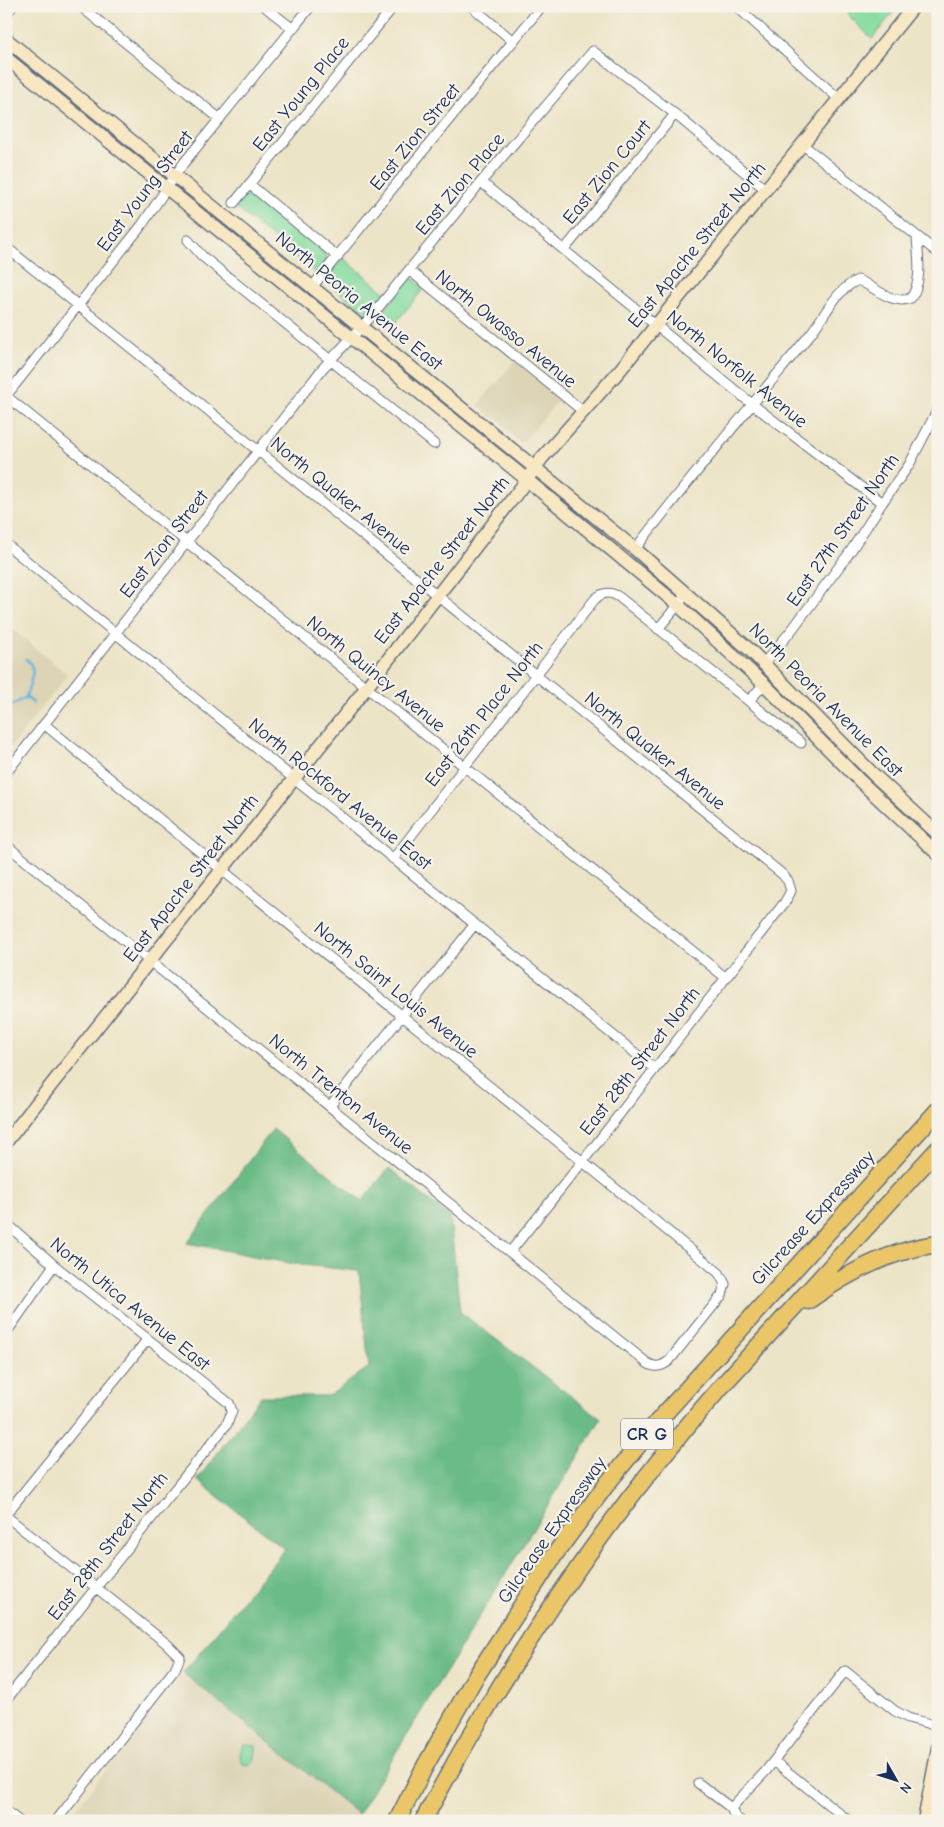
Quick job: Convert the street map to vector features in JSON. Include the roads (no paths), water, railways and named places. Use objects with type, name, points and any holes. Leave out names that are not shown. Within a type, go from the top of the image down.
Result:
[{"type":"highway","name":"Gilcrease Expressway","points":[[397,1821],[424,1768],[473,1681],[555,1554],[606,1485],[664,1414],[938,1110]]},
{"type":"highway","name":"CR G","points":[[423,1821],[470,1734],[528,1641],[598,1539],[650,1470],[688,1424],[938,1148]]},
{"type":"highway","points":[[782,1320],[852,1272],[908,1250],[938,1244]]},
{"type":"main road","name":"East Apache Street North","points":[[6,1142],[366,688],[553,445],[584,412],[656,325],[914,6]]},
{"type":"main road","name":"North Peoria Avenue East","points":[[6,39],[687,593],[764,664],[873,774],[938,834]]},
{"type":"main road","name":"North Peoria Avenue East","points":[[6,58],[527,480],[678,605],[764,684],[861,782],[938,854]]},
{"type":"main road","points":[[924,1821],[938,1748]]},
{"type":"street","points":[[6,14],[13,6]]},
{"type":"street","points":[[80,6],[220,119]]},
{"type":"street","points":[[264,6],[293,29]]},
{"type":"street","name":"East Young Street","points":[[6,396],[142,225],[175,176],[311,6]]},
{"type":"street","name":"East Young Place","points":[[234,203],[394,6]]},
{"type":"street","points":[[471,6],[514,41]]},
{"type":"street","name":"East Zion Street","points":[[312,287],[542,6]]},
{"type":"street","points":[[736,6],[839,99]]},
{"type":"street","name":"East Zion Place","points":[[351,338],[594,50],[675,114]]},
{"type":"street","points":[[675,114],[766,189]]},
{"type":"street","name":"East Zion Court","points":[[564,250],[675,114]]},
{"type":"street","points":[[802,144],[938,253]]},
{"type":"street","name":"North Norfolk Avenue","points":[[481,182],[752,404],[882,503]]},
{"type":"street","points":[[248,184],[338,257]]},
{"type":"street","points":[[635,549],[850,284],[858,280],[894,299],[905,301],[911,298],[918,282],[918,236]]},
{"type":"street","points":[[188,240],[202,256],[434,444]]},
{"type":"street","name":"North Quaker Avenue","points":[[6,247],[782,874],[790,887]]},
{"type":"street","name":"North Owasso Avenue","points":[[409,270],[584,412]]},
{"type":"street","name":"East Zion Street","points":[[6,772],[331,360],[351,338]]},
{"type":"street","name":"North Quincy Avenue","points":[[6,396],[726,978]]},
{"type":"street","name":"East 27th Street North","points":[[764,664],[829,582],[909,465],[938,409]]},
{"type":"street","name":"North Rockford Avenue East","points":[[6,544],[393,859],[655,1069]]},
{"type":"street","name":"East 26th Place North","points":[[393,859],[595,599],[605,593],[616,594],[658,629]]},
{"type":"street","points":[[687,593],[658,629],[801,743]]},
{"type":"street","name":"North Peoria Avenue East","points":[[749,701],[764,684]]},
{"type":"street","name":"North Saint Louis Avenue","points":[[44,724],[220,871],[583,1161],[718,1273],[725,1284],[722,1295],[669,1362],[664,1366],[656,1367]]},
{"type":"street","name":"North Trenton Avenue","points":[[6,844],[647,1363],[656,1367]]},
{"type":"street","name":"East 28th Street North","points":[[510,1252],[785,902],[789,896],[790,887]]},
{"type":"street","points":[[330,1106],[475,924]]},
{"type":"street","name":"North Utica Avenue East","points":[[6,1223],[54,1265],[229,1403],[232,1411]]},
{"type":"street","points":[[6,1333],[54,1265]]},
{"type":"street","points":[[56,1821],[170,1676],[180,1657],[167,1644],[6,1515],[147,1340]]},
{"type":"street","name":"East 28th Street North","points":[[6,1700],[227,1424],[232,1411]]},
{"type":"street","points":[[698,1783],[735,1817],[765,1772],[845,1671],[895,1711],[908,1718],[938,1726]]},
{"type":"street","points":[[774,1761],[849,1821]]},
{"type":"street","points":[[6,1811],[19,1821]]},
{"type":"waterway","points":[[26,659],[30,663],[33,672],[26,697],[33,703]]},
{"type":"waterway","points":[[6,709],[26,697]]}]
